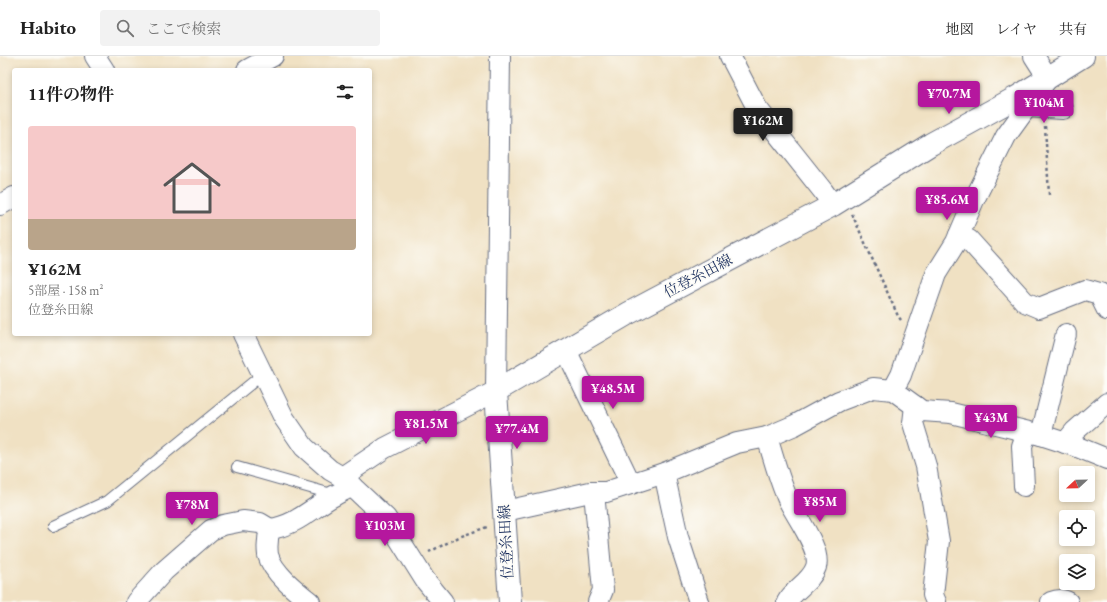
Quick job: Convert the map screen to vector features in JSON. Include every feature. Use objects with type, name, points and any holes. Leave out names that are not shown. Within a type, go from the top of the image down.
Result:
[{"type":"main road","name":"位登糸田線","points":[[510,602],[496,391],[629,313],[838,202],[931,144],[1017,97],[1083,56]]},
{"type":"street","points":[[95,56],[103,68]]},
{"type":"street","points":[[251,68],[272,56]]},
{"type":"street","points":[[136,602],[164,571],[211,530],[223,525],[243,521],[260,523],[270,529],[280,528],[303,517],[343,486],[385,448],[496,391],[500,56]]},
{"type":"street","points":[[730,56],[757,108],[823,191],[838,202]]},
{"type":"street","points":[[893,390],[901,375],[936,274],[959,235],[974,200],[1006,136],[1045,108],[1048,78],[1034,56]]},
{"type":"street","points":[[0,205],[12,199]]},
{"type":"street","points":[[959,235],[969,240],[1025,302],[1039,308],[1086,290],[1099,294],[1107,310]]},
{"type":"street","points":[[1024,486],[1022,446],[1034,434],[1066,334]]},
{"type":"street","points":[[244,336],[284,418],[304,447],[330,470],[343,486],[386,518],[424,580],[443,602]]},
{"type":"street","points":[[566,350],[631,484]]},
{"type":"street","points":[[505,516],[594,492],[606,492],[664,473],[737,443],[767,437],[795,425],[839,401],[873,388],[893,390],[922,411],[951,413],[1034,434],[1065,443],[1107,459]]},
{"type":"street","points":[[1065,443],[1075,431],[1107,403]]},
{"type":"street","points":[[915,406],[913,423],[926,466],[939,541],[933,595],[936,602]]},
{"type":"street","points":[[767,437],[786,496],[805,527],[817,558],[816,568],[787,602]]},
{"type":"street","points":[[664,473],[678,537],[699,602]]},
{"type":"street","points":[[594,492],[603,590],[598,602]]},
{"type":"street","points":[[270,529],[268,554],[276,570],[310,602]]},
{"type":"street","points":[[1051,602],[1065,600],[1068,602]]},
{"type":"lane","points":[[53,526],[107,501],[263,374]]},
{"type":"lane","points":[[237,467],[343,486]]},
{"type":"path","points":[[1045,108],[1049,195]]},
{"type":"path","points":[[838,202],[898,316],[915,336]]},
{"type":"path","points":[[412,560],[505,516]]}]
